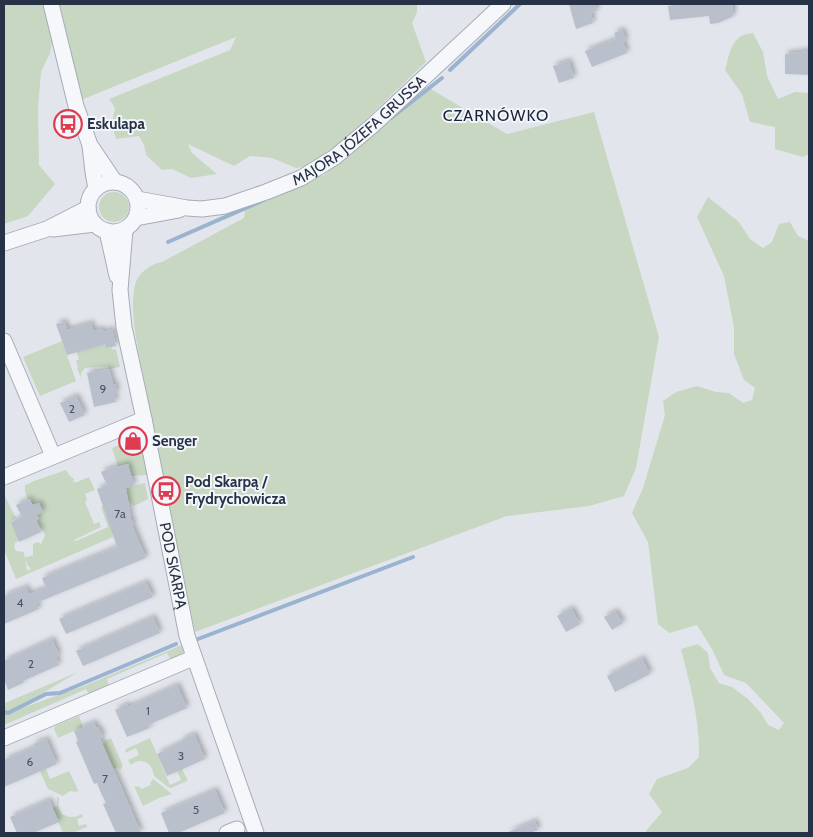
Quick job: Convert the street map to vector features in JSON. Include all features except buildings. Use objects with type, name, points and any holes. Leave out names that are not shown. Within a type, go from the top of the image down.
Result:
[{"type":"street","points":[[51,4],[76,106],[90,145],[96,189]]},
{"type":"street","name":"MAJORA JÓZEFA GRUSSA","points":[[137,199],[202,209],[225,206],[301,178],[324,165],[372,126],[504,4]]},
{"type":"street","points":[[90,145],[115,182]]},
{"type":"street","points":[[47,229],[101,228],[118,232],[125,230],[131,226],[136,218],[139,206],[132,191],[126,186],[115,182],[102,184],[92,194],[88,208],[89,215],[101,228]]},
{"type":"street","points":[[4,243],[47,229],[88,208]]},
{"type":"street","name":"MAJORA JÓZEFA GRUSSA","points":[[136,218],[187,208]]},
{"type":"street","name":"POD SKARPĄ","points":[[101,228],[120,290],[124,327],[180,603],[193,658],[256,833]]},
{"type":"street","name":"POD SKARPĄ","points":[[120,290],[125,230]]},
{"type":"street","points":[[4,341],[53,456]]},
{"type":"street","points":[[4,478],[144,419]]},
{"type":"street","points":[[4,738],[193,658]]},
{"type":"green space","points":[[4,4],[45,4],[53,36],[50,53],[41,72],[38,108],[39,165],[55,184],[28,216],[4,224]]},
{"type":"green space","points":[[60,4],[417,4],[417,12],[412,23],[426,62],[333,151],[307,166],[296,168],[272,158],[250,156],[234,166],[188,144],[192,153],[217,174],[191,178],[172,169],[162,170],[146,155],[144,145],[139,136],[116,139],[112,124],[115,108],[109,99],[230,50],[236,37],[81,100]]},
{"type":"green space","points":[[753,33],[763,52],[767,76],[778,99],[795,92],[809,93],[809,154],[803,157],[775,149],[775,127],[750,122],[742,94],[725,70],[730,51],[736,41],[746,34]]},
{"type":"green space","points":[[429,88],[507,134],[594,112],[659,337],[636,468],[624,496],[589,506],[507,516],[195,632],[136,338],[133,309],[135,285],[142,273],[149,267],[162,262],[244,218],[245,210],[324,175]]},
{"type":"green space","points":[[114,192],[124,197],[129,207],[124,217],[114,222],[104,217],[99,207],[104,197]]},
{"type":"green space","points":[[708,197],[739,222],[750,239],[763,248],[772,242],[779,224],[790,222],[798,236],[809,241],[809,389],[807,389],[809,390],[809,833],[645,832],[662,812],[649,794],[657,779],[688,768],[699,757],[696,716],[681,649],[698,644],[708,653],[710,668],[719,683],[732,687],[748,699],[761,713],[768,725],[779,730],[784,723],[746,683],[724,675],[712,649],[697,625],[669,633],[658,624],[648,542],[632,513],[643,488],[665,415],[663,401],[676,392],[697,386],[716,392],[729,393],[743,403],[752,400],[755,388],[744,380],[734,354],[734,327],[724,276],[697,217]]},
{"type":"green space","points":[[62,341],[76,381],[40,396],[23,357]]},
{"type":"green space","points":[[104,343],[106,348],[116,349],[120,367],[109,369],[108,366],[85,368],[81,373],[81,378],[77,368],[76,361],[79,359],[76,351]]},
{"type":"green space","points":[[124,443],[137,449],[141,446],[147,475],[131,476],[128,464],[118,467],[112,448]]},
{"type":"green space","points":[[66,470],[74,479],[73,482],[89,477],[95,490],[85,494],[87,500],[85,502],[94,524],[99,522],[101,527],[74,540],[76,541],[108,527],[101,507],[106,505],[113,537],[16,579],[4,550],[4,494],[16,518],[11,522],[19,540],[15,543],[14,547],[16,551],[24,552],[25,559],[26,556],[33,555],[33,544],[38,542],[41,544],[45,535],[37,520],[39,519],[30,499],[28,500],[25,485]],"holes":[[[25,559],[31,569],[27,571]]]},
{"type":"green space","points":[[145,483],[148,499],[134,506],[129,502],[125,488]]},
{"type":"green space","points":[[184,644],[185,648],[182,655],[170,659],[167,653],[107,679],[109,686],[90,696],[86,689],[4,725],[4,700],[5,703],[78,672],[11,712],[84,686]]},
{"type":"green space","points":[[79,716],[83,727],[58,738],[54,729],[55,726]]},
{"type":"green space","points":[[111,738],[123,766],[120,770],[118,767],[113,769],[102,744]]},
{"type":"green space","points":[[150,738],[170,785],[181,780],[177,771],[182,769],[187,781],[171,788],[154,776],[149,764],[146,762],[139,761],[131,765],[128,760],[139,755],[136,748],[125,753],[126,749]]},
{"type":"green space","points":[[46,769],[50,779],[69,771],[78,790],[77,792],[70,791],[63,796],[48,789],[40,771]]},
{"type":"green space","points":[[153,779],[172,794],[143,806],[134,786],[141,789],[151,785],[150,783]]},
{"type":"green space","points":[[57,797],[59,798],[58,805],[62,814],[72,817],[82,814],[83,817],[77,819],[79,826],[86,824],[87,827],[72,833],[63,833],[52,808],[57,806]]},
{"type":"waterway","points":[[450,70],[520,4]]},
{"type":"waterway","points":[[391,118],[442,78]]},
{"type":"waterway","points":[[168,242],[264,200]]},
{"type":"waterway","points":[[198,639],[413,557]]},
{"type":"waterway","points":[[4,712],[8,713],[46,694],[60,693],[176,644]]},
{"type":"place","name":"Eskulapa","points":[[68,124]]},
{"type":"place","name":"Senger","points":[[133,441]]},
{"type":"place","name":"Pod Skarpą / Frydrychowicza","points":[[166,491]]},
{"type":"district","name":"CZARNÓWKO","points":[[496,115]]}]
